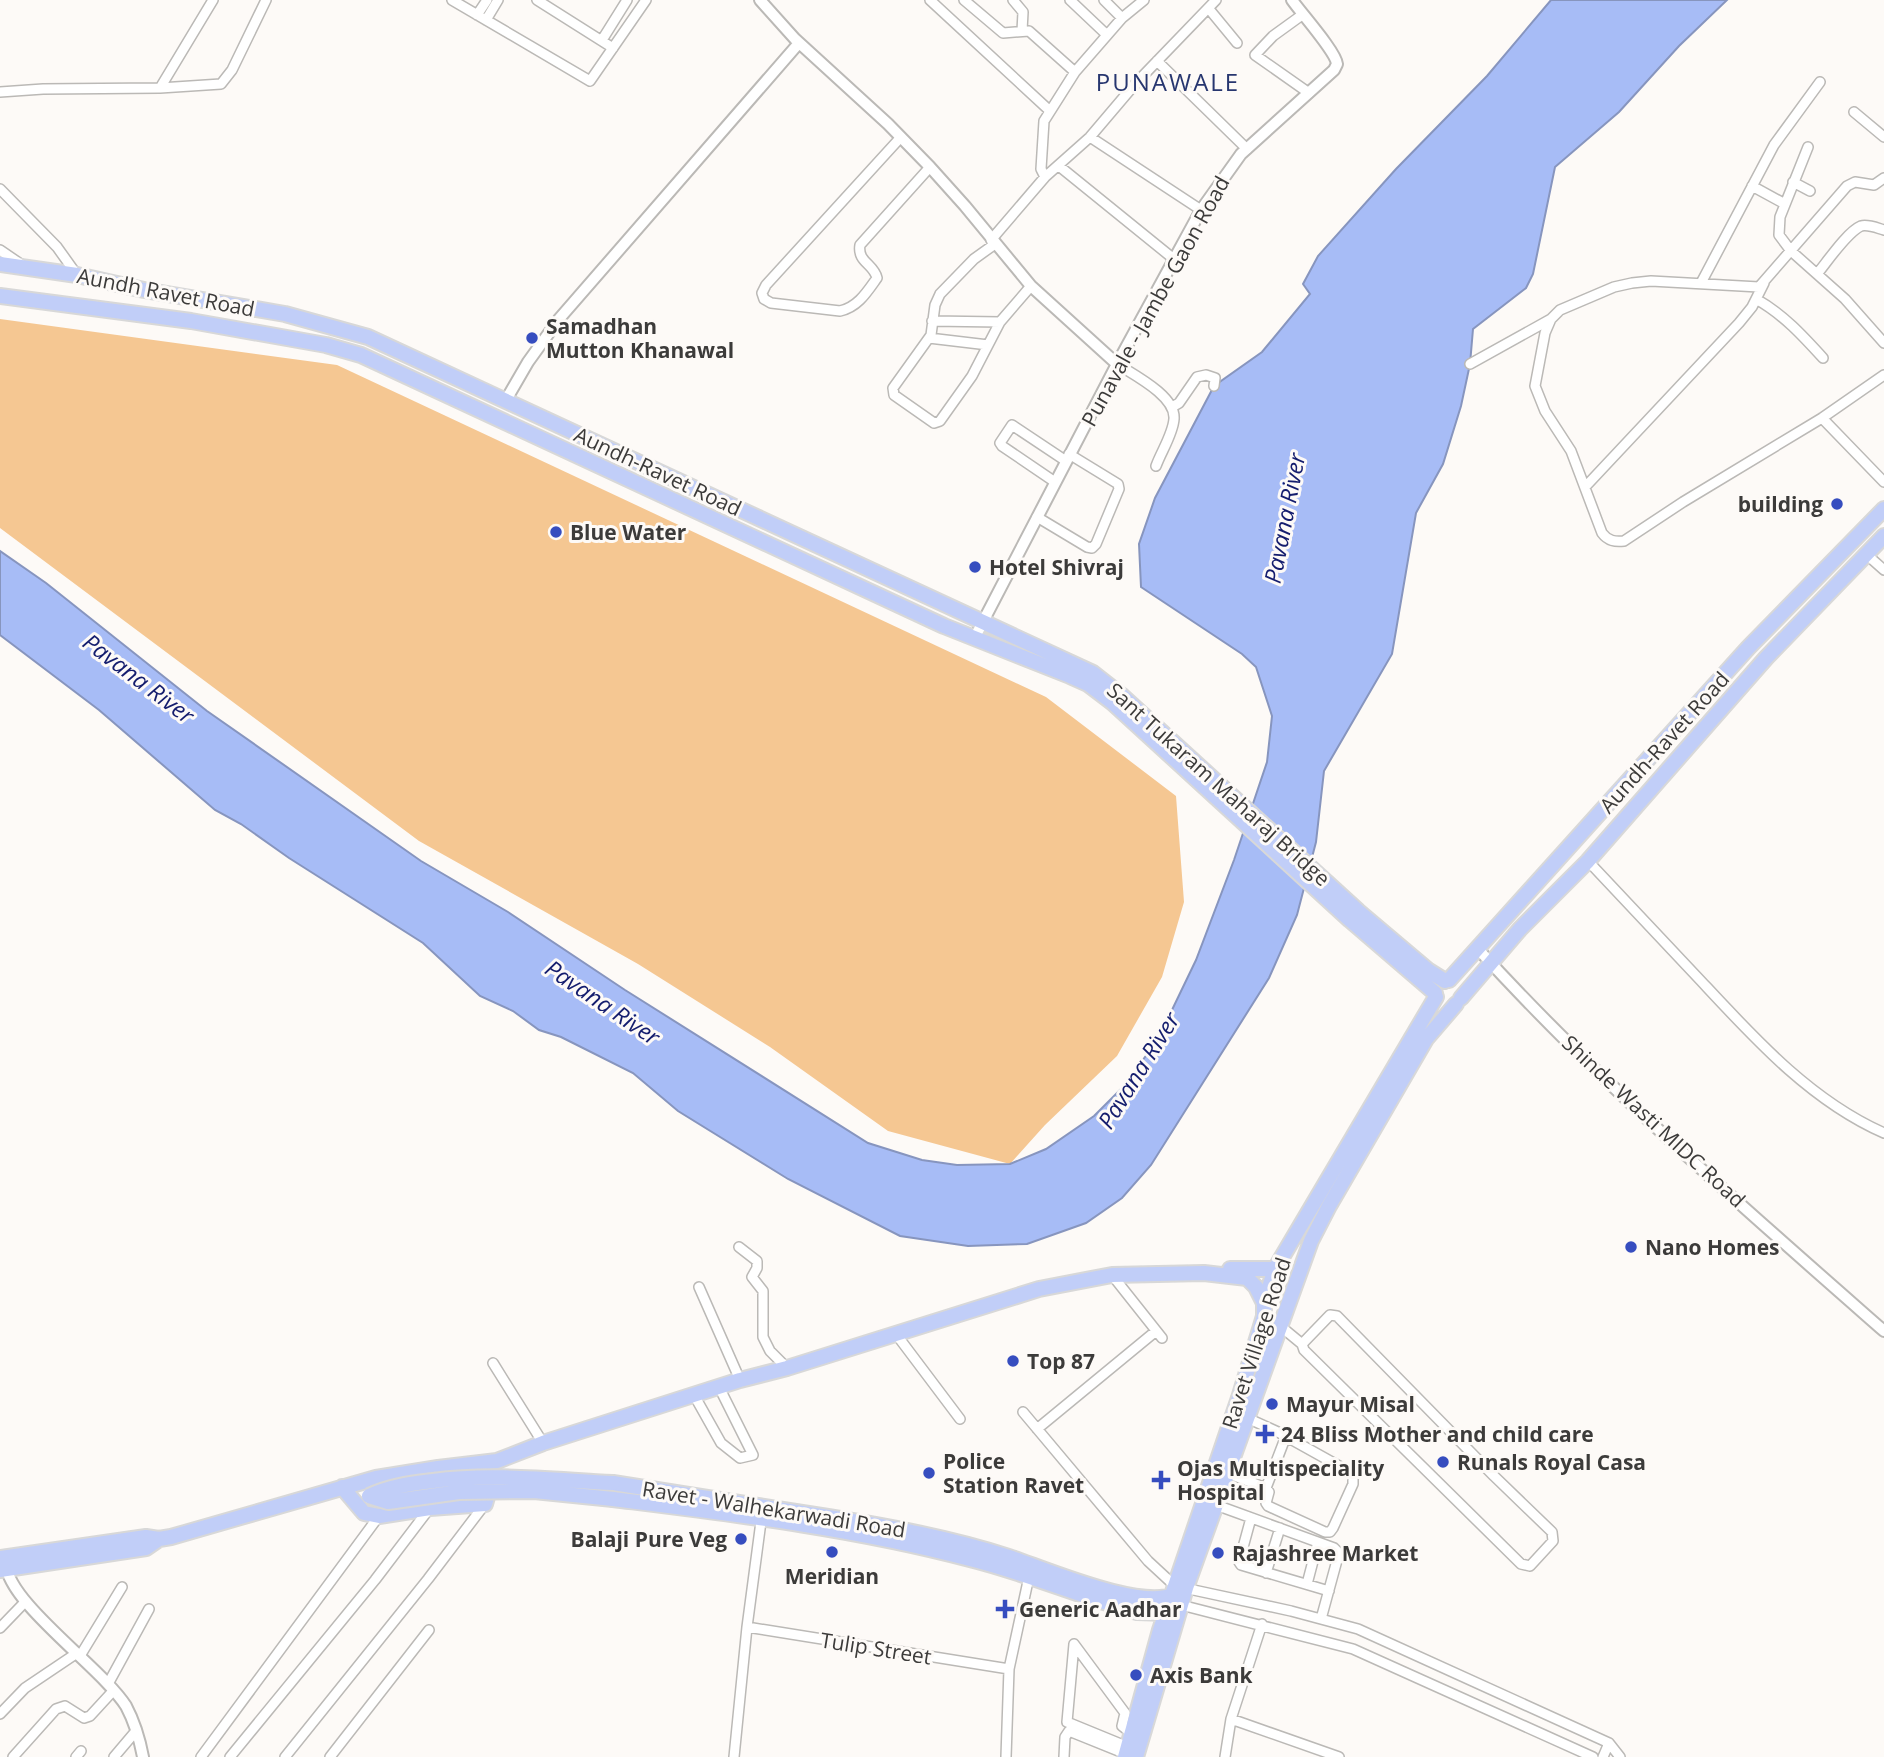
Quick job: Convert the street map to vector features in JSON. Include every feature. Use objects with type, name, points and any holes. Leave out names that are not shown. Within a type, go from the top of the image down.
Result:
[{"type":"main road","name":"Aundh Ravet Road","points":[[0,264],[77,275],[144,290],[285,314],[331,326]]},
{"type":"main road","name":"Aundh Ravet Road","points":[[0,296],[152,315],[326,345]]},
{"type":"main road","name":"Aundh-Ravet Road","points":[[331,326],[390,346],[983,621],[1073,670]]},
{"type":"main road","name":"Aundh-Ravet Road","points":[[326,345],[382,364],[944,626],[1073,670]]},
{"type":"main road","name":"Aundh-Ravet Road","points":[[1447,981],[1748,648],[1884,509]]},
{"type":"main road","name":"Aundh-Ravet Road","points":[[1459,1001],[1520,929],[1588,861],[1766,658],[1884,536]]},
{"type":"main road","name":"Sant Tukaram Maharaj Bridge","points":[[1073,670],[1354,915]]},
{"type":"main road","points":[[1354,915],[1429,971],[1459,986],[1459,1001],[1444,1006],[1354,915]]},
{"type":"main road","points":[[1436,995],[1438,986],[1447,981]]},
{"type":"main road","name":"Ravet Village Road","points":[[1129,1750],[1239,1398],[1277,1265],[1436,995]]},
{"type":"main road","name":"Ravet Village Road","points":[[1178,1594],[1216,1505],[1301,1267],[1329,1206],[1426,1039],[1459,1001]]},
{"type":"main road","points":[[1204,1273],[1221,1269],[1277,1265],[1286,1258],[1301,1267]]},
{"type":"main road","points":[[3,1563],[80,1552],[146,1548],[159,1539],[376,1478],[497,1461],[543,1443],[740,1380],[787,1368],[1039,1289],[1112,1275],[1204,1273],[1247,1278],[1256,1287],[1271,1322],[1280,1323]]},
{"type":"main road","points":[[342,1487],[364,1513],[379,1516],[430,1508],[485,1504],[497,1461]]},
{"type":"main road","name":"Ravet - Walhekarwadi Road","points":[[353,1500],[389,1487],[460,1478],[532,1477],[613,1483],[762,1512]]},
{"type":"main road","name":"Ravet - Walhekarwadi Road","points":[[369,1496],[388,1502],[458,1492],[534,1491],[762,1512],[927,1534],[1129,1610],[1148,1614],[1166,1613]]},
{"type":"main road","name":"Ravet - Walhekarwadi Road","points":[[1030,1571],[1138,1598],[1178,1594]]},
{"type":"main road","points":[[1129,1750],[1166,1613],[1178,1594]]},
{"type":"street","points":[[160,88],[213,0]]},
{"type":"street","points":[[0,92],[221,84],[232,70],[266,0]]},
{"type":"street","points":[[452,0],[590,81],[646,0]]},
{"type":"street","points":[[482,17],[487,0]]},
{"type":"street","points":[[482,17],[498,0]]},
{"type":"street","points":[[537,0],[613,48]]},
{"type":"street","points":[[602,40],[627,0]]},
{"type":"street","points":[[760,0],[799,43],[930,167],[1031,286],[1117,363],[1162,395],[1172,407],[1174,422],[1156,466]]},
{"type":"street","points":[[930,0],[1050,111]]},
{"type":"street","points":[[964,0],[1003,33],[1022,31],[1032,34],[1075,72]]},
{"type":"street","points":[[1013,0],[1023,12],[1022,31]]},
{"type":"street","points":[[1070,0],[1107,35]]},
{"type":"street","points":[[1104,0],[1122,18]]},
{"type":"street","points":[[1045,177],[1041,169],[1044,121],[1075,72],[1122,18],[1144,0]]},
{"type":"street","points":[[1031,286],[1000,322],[972,376],[937,424],[894,395],[892,392],[929,338],[935,305],[940,294],[993,242],[1045,177],[1090,137],[1109,112],[1216,0]]},
{"type":"street","name":"Punavale - Jambe Gaon Road","points":[[975,637],[1117,363],[1201,210],[1247,149],[1334,70],[1337,64],[1336,58],[1292,0]]},
{"type":"street","points":[[1209,9],[1237,43]]},
{"type":"street","points":[[1302,15],[1273,36],[1255,55],[1309,93]]},
{"type":"street","points":[[506,400],[528,362],[559,319],[799,43]]},
{"type":"street","points":[[1157,61],[1247,149]]},
{"type":"street","points":[[1701,283],[1774,145],[1820,82]]},
{"type":"street","points":[[1854,112],[1884,138]]},
{"type":"street","points":[[901,137],[766,285],[762,293],[764,299],[771,303],[840,311],[850,309],[877,278],[877,272],[863,261],[859,252],[860,245],[930,167]]},
{"type":"street","points":[[1090,137],[1201,210]]},
{"type":"street","points":[[1808,147],[1785,204],[1778,230],[1791,251],[1845,299],[1884,343]]},
{"type":"street","points":[[1059,166],[1175,260]]},
{"type":"street","points":[[1586,486],[1739,323],[1764,283],[1847,186],[1855,182],[1874,185],[1884,178]]},
{"type":"street","points":[[1793,182],[1810,191]]},
{"type":"street","points":[[1752,186],[1785,204]]},
{"type":"street","points":[[0,189],[48,237],[77,275]]},
{"type":"street","points":[[1817,274],[1861,226],[1884,230]]},
{"type":"street","points":[[0,250],[27,268]]},
{"type":"street","points":[[1470,364],[1551,319],[1560,310],[1614,287],[1651,281],[1755,287],[1764,283]]},
{"type":"street","points":[[1756,299],[1771,307],[1790,323],[1823,358]]},
{"type":"street","points":[[1551,319],[1545,333],[1535,386],[1545,411],[1571,451],[1602,533],[1615,542],[1624,541],[1822,418],[1884,375]]},
{"type":"street","points":[[932,321],[1000,322]]},
{"type":"street","points":[[929,338],[988,345]]},
{"type":"street","points":[[1172,407],[1179,403],[1197,377],[1206,375],[1215,379],[1214,386]]},
{"type":"street","points":[[1822,418],[1884,482]]},
{"type":"street","points":[[1037,517],[1092,548],[1119,489],[1118,484],[1012,425],[1000,443],[1002,446],[1055,482]]},
{"type":"street","points":[[1866,554],[1884,570]]},
{"type":"street","points":[[1588,861],[1735,1017],[1796,1076],[1839,1109],[1884,1133]]},
{"type":"street","name":"Shinde Wasti MIDC Road","points":[[1478,949],[1669,1138],[1884,1331]]},
{"type":"street","points":[[739,1247],[757,1261],[752,1277],[763,1291],[763,1337],[769,1351],[787,1368]]},
{"type":"street","points":[[1037,1429],[1159,1334],[1112,1275]]},
{"type":"street","points":[[699,1287],[740,1380]]},
{"type":"street","points":[[1280,1323],[1302,1343],[1304,1350],[1521,1564],[1530,1566],[1553,1541],[1552,1532],[1337,1315],[1330,1315],[1302,1343]]},
{"type":"street","points":[[896,1334],[960,1419]]},
{"type":"street","points":[[493,1363],[543,1443]]},
{"type":"street","points":[[694,1395],[721,1443],[740,1458],[753,1455],[719,1387]]},
{"type":"street","points":[[1023,1412],[1178,1594],[1262,1624],[1353,1649],[1593,1757]]},
{"type":"street","points":[[1227,1473],[1266,1488],[1269,1492],[1266,1503],[1268,1506],[1330,1532],[1353,1484],[1353,1477],[1348,1471],[1286,1436],[1247,1418]]},
{"type":"street","points":[[1266,1488],[1286,1436]]},
{"type":"street","points":[[285,1757],[485,1504]]},
{"type":"street","points":[[1216,1505],[1334,1548],[1339,1553],[1321,1619]]},
{"type":"street","points":[[230,1757],[375,1580],[430,1508]]},
{"type":"street","points":[[734,1757],[762,1512]]},
{"type":"street","points":[[201,1757],[379,1516]]},
{"type":"street","points":[[1251,1518],[1239,1562],[1245,1567],[1329,1591]]},
{"type":"street","points":[[1266,1573],[1280,1528]]},
{"type":"street","points":[[1307,1584],[1318,1542]]},
{"type":"street","points":[[3,1563],[8,1578],[25,1602],[126,1706],[143,1757]]},
{"type":"street","points":[[1006,1757],[1009,1669],[1030,1571]]},
{"type":"street","points":[[0,1714],[25,1688],[78,1654],[122,1587]]},
{"type":"street","points":[[1178,1594],[1321,1619],[1358,1629],[1609,1743],[1620,1757]]},
{"type":"street","points":[[0,1628],[25,1602]]},
{"type":"street","points":[[13,1757],[56,1709],[65,1706],[84,1718],[90,1716],[110,1688],[149,1609]]},
{"type":"street","points":[[1225,1757],[1231,1719],[1262,1624]]},
{"type":"street","name":"Tulip Street","points":[[747,1628],[1009,1669]]},
{"type":"street","points":[[330,1757],[429,1630]]},
{"type":"street","points":[[1074,1644],[1125,1713],[1122,1726],[1129,1750],[1067,1722],[1074,1644]]},
{"type":"street","points":[[1387,1663],[1395,1644]]},
{"type":"street","points":[[1231,1719],[1339,1757]]},
{"type":"street","points":[[114,1757],[136,1731]]},
{"type":"street","points":[[1064,1757],[1065,1737],[1069,1731],[1129,1750]]},
{"type":"street","points":[[1603,1757],[1609,1743]]},
{"type":"shaded area","points":[[0,319],[337,365],[1046,697],[1176,796],[1184,902],[1162,977],[1117,1056],[1045,1125],[1010,1164],[888,1131],[770,1047],[638,964],[419,841],[0,528]]},
{"type":"water","name":"Pavana River","points":[[1551,0],[1727,0],[1679,46],[1619,112],[1555,167],[1533,274],[1526,288],[1473,329],[1470,364],[1461,406],[1443,464],[1416,513],[1392,654],[1324,771],[1316,842],[1297,915],[1269,978],[1151,1165],[1122,1198],[1086,1223],[1027,1244],[968,1246],[900,1236],[788,1179],[678,1111],[633,1073],[561,1037],[539,1030],[513,1011],[480,996],[423,943],[289,858],[241,824],[215,810],[99,710],[0,635],[0,551],[46,583],[207,711],[421,861],[508,912],[625,990],[868,1143],[922,1160],[957,1165],[1010,1164],[1046,1149],[1094,1116],[1120,1090],[1148,1053],[1196,960],[1267,762],[1272,716],[1256,667],[1242,654],[1141,587],[1139,544],[1155,498],[1214,386],[1262,352],[1310,294],[1303,284],[1318,256],[1396,169],[1487,76]]},
{"type":"place","name":"Samadhan Mutton Khanawal","points":[[532,338]]},
{"type":"place","name":"building","points":[[1837,504]]},
{"type":"place","name":"Blue Water","points":[[556,532]]},
{"type":"place","name":"Hotel Shivraj","points":[[975,567]]},
{"type":"place","name":"Nano Homes","points":[[1631,1247]]},
{"type":"place","name":"Top 87","points":[[1013,1361]]},
{"type":"place","name":"Mayur Misal","points":[[1272,1404]]},
{"type":"place","name":"24 Bliss Mother and child care","points":[[1265,1434]]},
{"type":"place","name":"Runals Royal Casa","points":[[1443,1462]]},
{"type":"place","name":"Police Station Ravet","points":[[929,1473]]},
{"type":"place","name":"Ojas Multispeciality Hospital","points":[[1161,1480]]},
{"type":"place","name":"Balaji Pure Veg","points":[[741,1539]]},
{"type":"place","name":"Meridian","points":[[832,1552]]},
{"type":"place","name":"Rajashree Market","points":[[1218,1553]]},
{"type":"place","name":"Generic Aadhar","points":[[1005,1609]]},
{"type":"place","name":"Axis Bank","points":[[1136,1675]]},
{"type":"district","name":"PUNAWALE","points":[[1168,81]]}]
